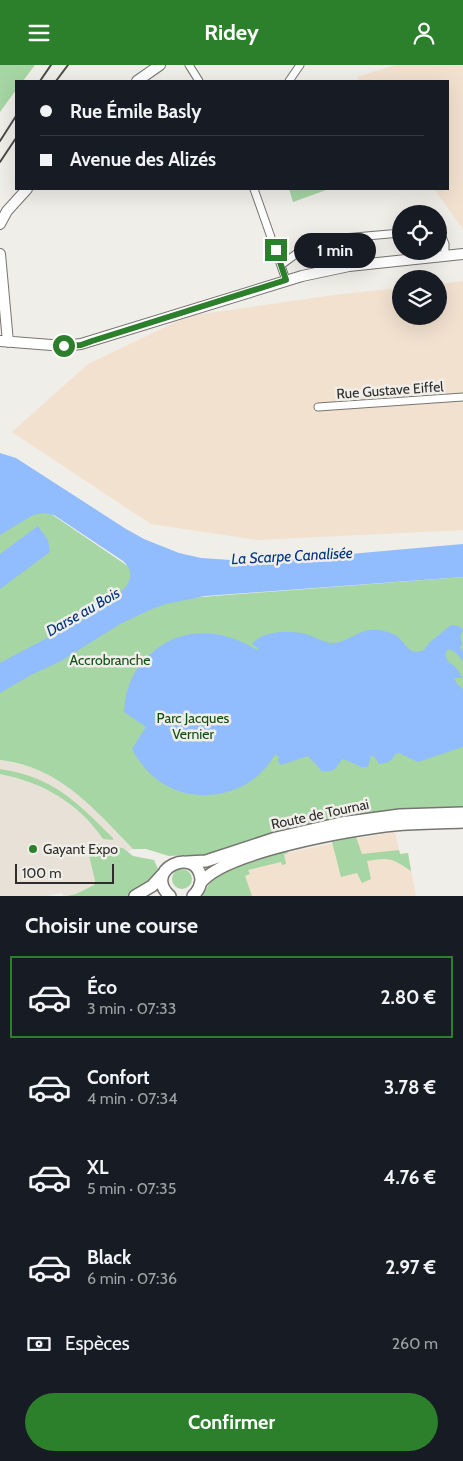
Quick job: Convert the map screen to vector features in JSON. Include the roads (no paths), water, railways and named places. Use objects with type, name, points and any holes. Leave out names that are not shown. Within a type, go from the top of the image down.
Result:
[{"type":"main road","name":"Route de Tournai","points":[[164,874],[172,864],[179,861],[206,861],[276,838],[341,823],[400,815],[463,813]]},
{"type":"main road","name":"Route de Tournai","points":[[197,892],[211,872],[231,862],[287,845],[387,826],[463,822]]},
{"type":"main road","points":[[187,862],[197,870],[197,892]]},
{"type":"main road","points":[[164,874],[163,885],[167,896]]},
{"type":"main road","points":[[135,896],[152,886],[164,874]]},
{"type":"street","points":[[138,80],[160,65]]},
{"type":"street","points":[[189,65],[198,80]]},
{"type":"street","points":[[290,80],[300,65]]},
{"type":"street","points":[[0,224],[8,211],[26,190]]},
{"type":"street","points":[[254,190],[286,280]]},
{"type":"street","points":[[281,265],[310,243],[320,239],[392,234]]},
{"type":"street","points":[[0,254],[4,341],[64,346],[81,345],[286,280],[349,266],[401,260]]},
{"type":"street","points":[[447,255],[463,254]]},
{"type":"street","name":"Rue Gustave Eiffel","points":[[318,407],[463,397]]},
{"type":"water","points":[[0,453],[16,458],[126,529],[144,539],[179,553],[201,558],[259,562],[463,544],[463,577],[205,596],[166,604],[120,624],[61,661],[31,675],[0,693],[0,663],[93,613],[123,590],[130,576],[129,569],[123,561],[54,515],[43,513],[33,515],[0,535]]},
{"type":"water","points":[[38,526],[48,540],[50,552],[0,589],[0,554]]},
{"type":"water","points":[[451,625],[459,626],[463,630],[460,636],[462,644],[460,647],[463,652],[463,662],[457,654],[448,649],[445,654],[449,662],[463,678],[454,678],[463,689],[463,747],[418,762],[399,753],[395,754],[389,762],[379,764],[374,756],[371,756],[368,767],[362,767],[343,759],[331,771],[322,771],[308,756],[281,765],[278,761],[279,757],[275,754],[266,768],[239,788],[207,795],[190,794],[174,789],[159,781],[144,767],[132,749],[146,727],[124,712],[126,695],[132,678],[141,664],[153,652],[165,643],[178,637],[204,633],[218,635],[244,643],[257,650],[258,648],[252,644],[257,639],[278,632],[306,634],[335,643],[366,631],[379,630],[397,636],[409,649],[419,652],[424,650],[430,642]]},
{"type":"railway","points":[[41,80],[51,65]]},
{"type":"railway","points":[[57,80],[68,65]]},
{"type":"railway","points":[[0,141],[15,118]]},
{"type":"railway","points":[[0,162],[15,140]]},
{"type":"place","name":"Gayant Expo","points":[[33,849]]},
{"type":"water label","name":"La Scarpe Canalisée","points":[[292,556]]},
{"type":"water label","name":"Darse au Bois","points":[[83,612]]},
{"type":"park label","name":"Accrobranche","points":[[110,660]]},
{"type":"park label","name":"Parc Jacques Vernier","points":[[193,726]]}]
